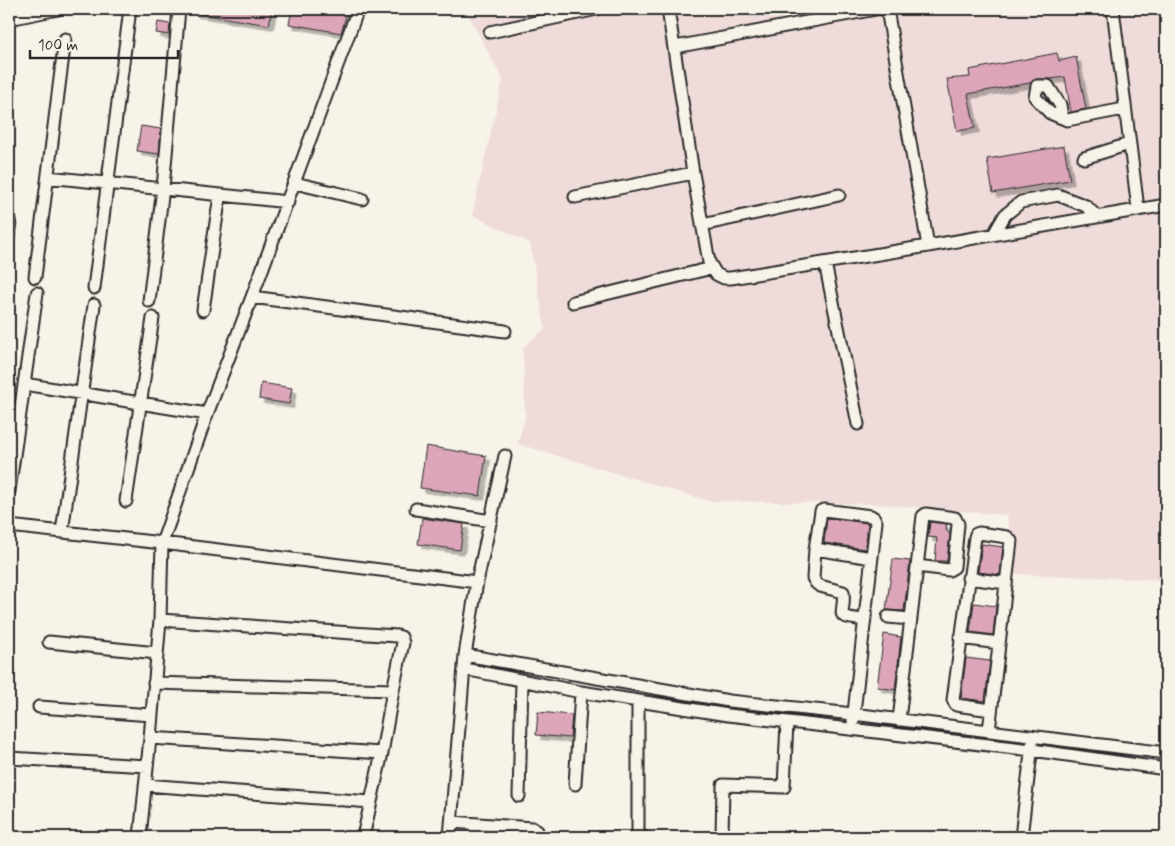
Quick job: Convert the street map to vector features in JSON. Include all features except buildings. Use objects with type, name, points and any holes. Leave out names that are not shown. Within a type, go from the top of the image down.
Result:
[{"type":"street","points":[[9,19],[58,9]]},
{"type":"street","points":[[94,288],[130,9]]},
{"type":"street","points":[[148,301],[162,188],[179,9]]},
{"type":"street","points":[[140,837],[160,620],[162,543],[207,414],[288,202],[358,9]]},
{"type":"street","points":[[490,32],[597,9]]},
{"type":"street","points":[[668,9],[702,225],[712,268],[716,274],[724,278],[928,246],[1166,205]]},
{"type":"street","points":[[675,47],[876,9]]},
{"type":"street","points":[[887,9],[928,246]]},
{"type":"street","points":[[1113,9],[1138,209]]},
{"type":"street","points":[[35,277],[65,39]]},
{"type":"street","points":[[1062,117],[1068,120],[1124,109]]},
{"type":"street","points":[[1084,158],[1129,144]]},
{"type":"street","points":[[575,197],[693,173]]},
{"type":"street","points":[[48,177],[288,202]]},
{"type":"street","points":[[295,183],[362,199]]},
{"type":"street","points":[[203,310],[220,194]]},
{"type":"street","points":[[702,225],[839,194]]},
{"type":"street","points":[[994,234],[1005,215],[1021,202],[1058,195],[1086,206],[1096,216]]},
{"type":"street","points":[[9,220],[9,235]]},
{"type":"street","points":[[825,263],[858,424]]},
{"type":"street","points":[[572,302],[712,268]]},
{"type":"street","points":[[9,490],[37,293]]},
{"type":"street","points":[[252,297],[505,331]]},
{"type":"street","points":[[62,532],[94,305]]},
{"type":"street","points":[[126,500],[153,318]]},
{"type":"street","points":[[24,384],[207,414]]},
{"type":"street","points":[[450,837],[465,655],[477,582],[506,456]]},
{"type":"street","points":[[416,509],[491,521]]},
{"type":"street","points":[[852,728],[876,522],[871,516],[821,511],[813,578],[816,584],[820,586],[843,592],[841,612],[843,616],[864,620]]},
{"type":"street","points":[[899,720],[916,566],[924,515],[954,518],[958,524],[954,567],[949,570],[916,566]]},
{"type":"street","points":[[9,526],[477,582]]},
{"type":"street","points":[[989,731],[1011,541],[1009,538],[979,533],[974,537],[953,703],[991,710]]},
{"type":"street","points":[[815,549],[872,558]]},
{"type":"street","points":[[968,578],[1006,583]]},
{"type":"street","points":[[888,617],[910,619]]},
{"type":"street","points":[[160,620],[401,637],[403,643],[382,753],[362,837]]},
{"type":"street","points":[[960,638],[999,643]]},
{"type":"street","points":[[49,642],[157,653]]},
{"type":"street","points":[[465,655],[729,701],[853,714],[1166,753]]},
{"type":"street","points":[[464,669],[522,682],[728,715],[852,728],[1166,768]]},
{"type":"street","points":[[519,796],[522,682]]},
{"type":"street","points":[[154,683],[393,690]]},
{"type":"street","points":[[575,784],[581,692]]},
{"type":"street","points":[[638,701],[638,837],[643,837]]},
{"type":"street","points":[[39,707],[152,715]]},
{"type":"street","points":[[722,837],[723,785],[784,787],[787,722]]},
{"type":"street","points":[[1021,837],[1033,736]]},
{"type":"street","points":[[150,738],[382,753]]},
{"type":"street","points":[[9,758],[147,766]]},
{"type":"street","points":[[145,785],[371,802]]},
{"type":"street","points":[[452,822],[532,828],[537,831],[538,837]]},
{"type":"street","points":[[476,824],[476,837]]},
{"type":"shaded area","points":[[465,9],[1166,9],[1166,580],[1015,574],[1007,515],[875,504],[709,501],[518,444],[525,417],[523,347],[545,329],[530,243],[472,215],[503,79]]}]
